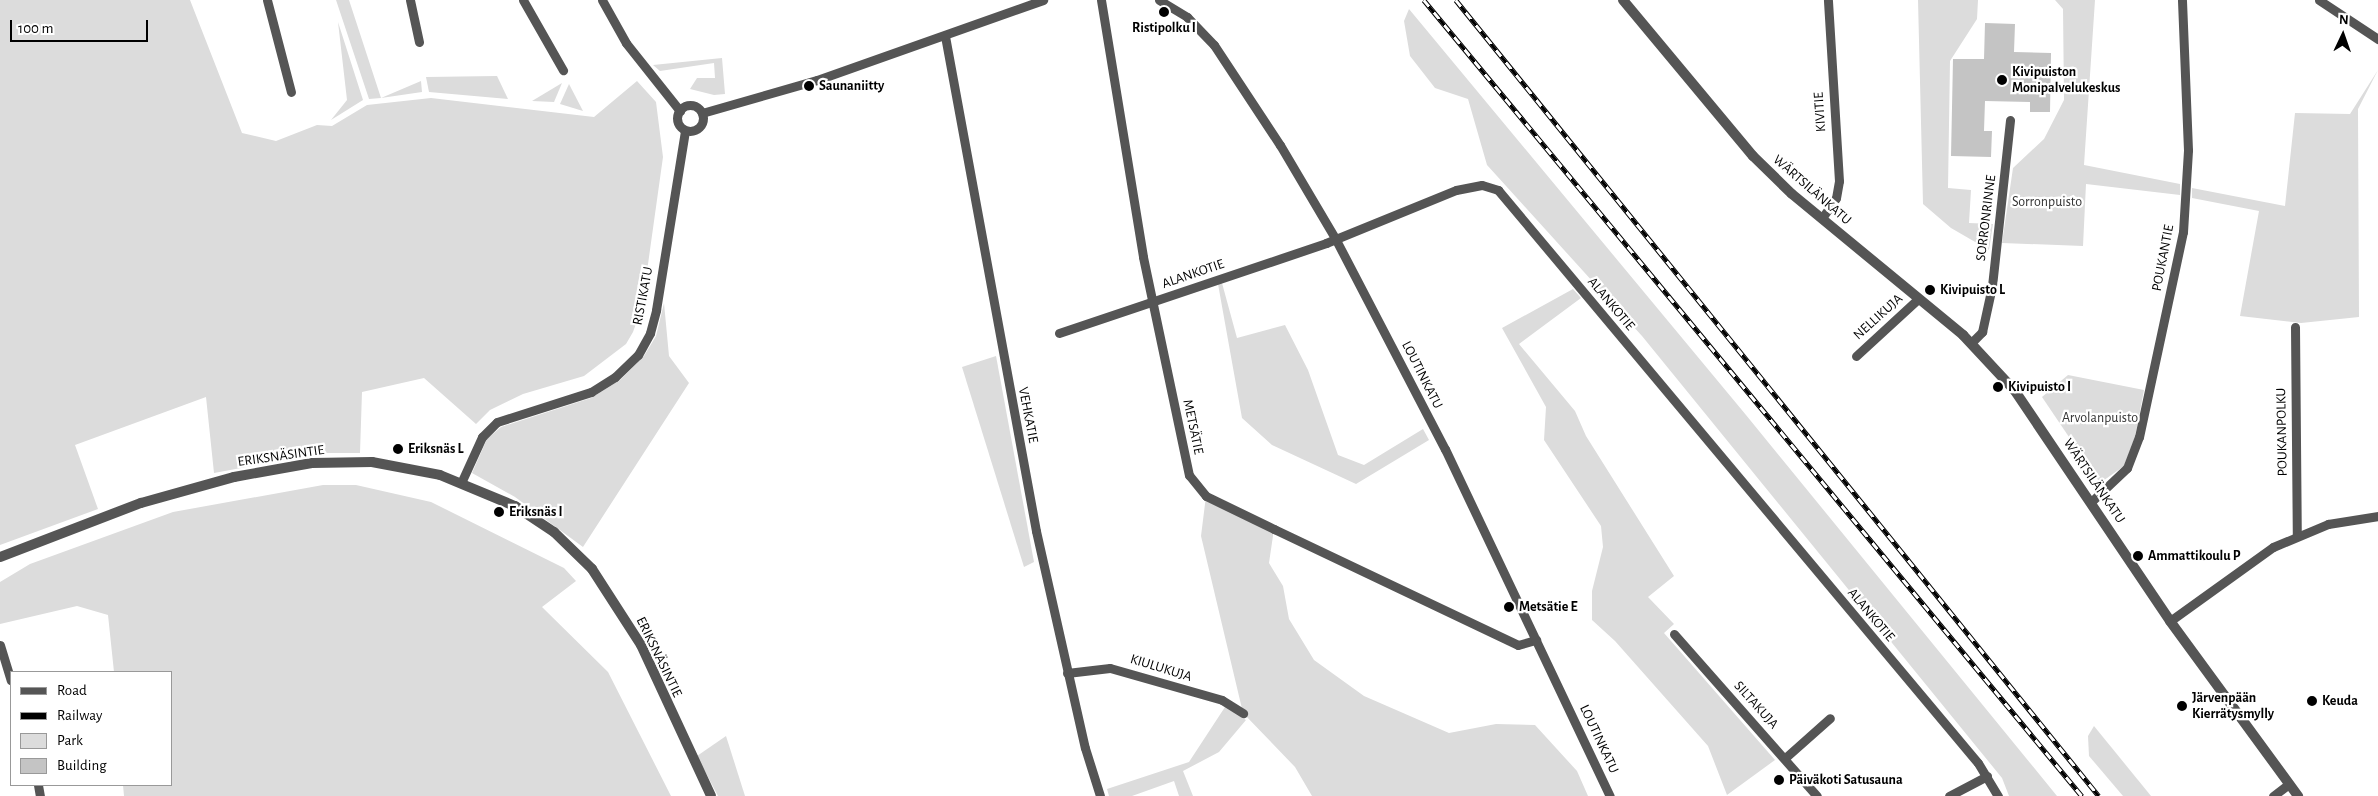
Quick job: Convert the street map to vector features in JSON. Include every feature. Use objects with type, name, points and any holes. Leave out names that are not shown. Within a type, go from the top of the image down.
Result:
[{"type":"street","points":[[267,0],[291,92]]},
{"type":"street","points":[[410,0],[419,42]]},
{"type":"street","points":[[523,0],[563,70]]},
{"type":"street","points":[[602,0],[626,43],[680,111]]},
{"type":"street","points":[[702,113],[945,36],[1044,0]]},
{"type":"street","name":"METSÄTIE","points":[[1101,0],[1153,302],[1189,474],[1206,496],[1518,645],[1536,640]]},
{"type":"street","name":"LOUTINKATU","points":[[1159,0],[1187,17],[1214,45],[1283,149],[1335,238],[1445,450],[1610,796]]},
{"type":"street","name":"WÄRTSILÄNKATU","points":[[1623,0],[1753,156],[1822,218],[1971,343],[2015,391],[2092,501],[2170,621],[2298,796]]},
{"type":"street","name":"KIVITIE","points":[[1822,218],[1836,198],[1839,181],[1828,0]]},
{"type":"street","name":"POUKANTIE","points":[[2092,501],[2128,468],[2139,437],[2183,232],[2188,150],[2182,0]]},
{"type":"street","points":[[2319,0],[2378,39]]},
{"type":"street","name":"VEHKATIE","points":[[945,36],[1001,350],[1067,673],[1100,796]]},
{"type":"street","points":[[680,111],[694,106],[702,113]]},
{"type":"street","points":[[680,111],[677,120],[685,130],[699,128],[702,113]]},
{"type":"street","name":"SORRONRINNE","points":[[1971,343],[1982,332],[1992,286],[2010,120]]},
{"type":"street","name":"RISTIKATU","points":[[461,482],[482,437],[498,422],[590,392],[615,377],[638,354],[650,333],[656,310],[685,130]]},
{"type":"street","name":"ALANKOTIE","points":[[1059,333],[1335,238],[1456,190],[1482,185],[1498,190],[1987,776],[1998,796]]},
{"type":"street","name":"NELLIKUJA","points":[[1856,356],[1918,299]]},
{"type":"street","name":"POUKANPOLKU","points":[[2295,327],[2297,536]]},
{"type":"street","name":"ERIKSNÄSINTIE","points":[[0,557],[201,484],[312,463],[392,464],[461,482],[515,506],[554,532],[598,575],[641,645],[711,796]]},
{"type":"street","points":[[2170,621],[2259,556],[2297,536],[2328,524],[2378,516]]},
{"type":"street","name":"SILTAKUJA","points":[[1674,634],[1817,796]]},
{"type":"street","points":[[0,645],[10,677]]},
{"type":"street","name":"KIULUKUJA","points":[[1067,673],[1110,668],[1222,700],[1243,712]]},
{"type":"street","points":[[1785,758],[1830,718]]},
{"type":"street","points":[[1949,796],[1987,776]]},
{"type":"street","points":[[2274,796],[2288,784]]},
{"type":"green space","points":[[0,0],[190,0],[242,133],[276,141],[317,125],[332,126],[367,105],[431,98],[594,117],[637,81],[656,102],[663,157],[642,307],[633,332],[626,344],[584,376],[523,394],[490,410],[476,424],[424,378],[362,392],[360,453],[323,453],[214,473],[206,397],[75,445],[98,509],[0,545]]},
{"type":"green space","points":[[336,0],[349,0],[381,98],[369,99]]},
{"type":"green space","name":"Sorronpuisto","points":[[1918,0],[1978,0],[1977,19],[1950,61],[1948,188],[1971,190],[1969,223],[1993,224],[1989,250],[1951,228],[1923,204]]},
{"type":"green space","name":"Sorronpuisto","points":[[2055,0],[2095,0],[2084,165],[2180,184],[2180,195],[2086,184],[2083,246],[2002,243],[2013,168],[2044,139],[2064,100],[2063,9]]},
{"type":"green space","points":[[1409,9],[1746,415],[2057,796],[2009,796],[2002,778],[1642,336],[1487,165],[1468,99],[1435,88],[1410,56],[1404,21]]},
{"type":"green space","points":[[338,22],[363,100],[331,120],[347,100]]},
{"type":"green space","points":[[722,58],[725,94],[714,95],[690,89],[697,78],[715,78],[714,63],[660,71],[653,65]]},
{"type":"green space","points":[[2378,70],[2358,109],[2359,317],[2301,323],[2240,316],[2259,211],[2192,198],[2192,188],[2285,206],[2295,113],[2350,114]]},
{"type":"green space","points":[[497,76],[508,99],[429,92],[426,77]]},
{"type":"green space","points":[[421,81],[422,92],[381,98]]},
{"type":"green space","points":[[562,83],[554,102],[532,101]]},
{"type":"green space","points":[[569,84],[583,111],[560,104]]},
{"type":"green space","points":[[1222,283],[1237,338],[1285,325],[1308,370],[1338,455],[1364,465],[1423,429],[1429,440],[1356,484],[1272,445],[1242,418],[1218,284]]},
{"type":"green space","points":[[1573,289],[1581,298],[1519,344],[1575,411],[1586,436],[1674,576],[1648,597],[1674,624],[1664,633],[1775,760],[1727,795],[1708,746],[1615,641],[1592,620],[1592,591],[1603,547],[1601,526],[1544,440],[1546,407],[1502,328]]},
{"type":"green space","points":[[664,303],[669,356],[689,383],[583,547],[515,497],[472,473],[487,439],[501,427],[591,398],[620,380],[644,356],[656,336]]},
{"type":"green space","points":[[996,356],[1034,562],[1024,567],[962,367]]},
{"type":"green space","name":"Arvolanpuisto","points":[[2068,375],[2144,390],[2135,437],[2124,466],[2100,483],[2042,397]]},
{"type":"green space","points":[[323,485],[356,485],[431,502],[564,568],[576,581],[542,607],[608,672],[671,796],[124,796],[123,786],[172,786],[172,671],[114,671],[108,615],[77,606],[0,624],[0,582],[30,564],[173,512]]},
{"type":"green space","points":[[1206,496],[1274,529],[1269,563],[1283,586],[1289,619],[1314,660],[1364,696],[1449,733],[1496,724],[1535,725],[1577,771],[1588,796],[1312,796],[1295,767],[1243,713],[1201,536]]},
{"type":"green space","points":[[1225,707],[1246,720],[1219,752],[1183,771],[1193,796],[1179,796],[1174,781],[1132,796],[1109,796],[1107,789],[1189,762]]},
{"type":"green space","points":[[2094,726],[2151,796],[2123,796],[2089,756],[2088,736]]},
{"type":"green space","points":[[726,736],[745,796],[718,796],[697,756]]},
{"type":"building","name":"Kivipuiston Monipalvelukeskus","points":[[1985,23],[2015,24],[2014,52],[2051,53],[2050,112],[2030,112],[2030,102],[1985,101],[1984,131],[1992,131],[1991,157],[1951,156],[1953,59],[1984,59]]},
{"type":"railway","points":[[1424,0],[2082,796]]},
{"type":"railway","points":[[1456,0],[2099,796]]},
{"type":"place","name":"Ristipolku I","points":[[1164,12]]},
{"type":"place","name":"Kivipuiston Monipalvelukeskus","points":[[2002,80]]},
{"type":"place","name":"Saunaniitty","points":[[809,86]]},
{"type":"place","name":"Kivipuisto L","points":[[1930,290]]},
{"type":"place","name":"Kivipuisto I","points":[[1998,387]]},
{"type":"place","name":"Eriksnäs L","points":[[398,449]]},
{"type":"place","name":"Eriksnäs I","points":[[499,512]]},
{"type":"place","name":"Ammattikoulu P","points":[[2138,556]]},
{"type":"place","name":"Metsätie E","points":[[1509,607]]},
{"type":"place","name":"Keuda","points":[[2312,701]]},
{"type":"place","name":"Järvenpään Kierrätysmylly","points":[[2182,706]]},
{"type":"place","name":"Päiväkoti Satusauna","points":[[1779,780]]}]
